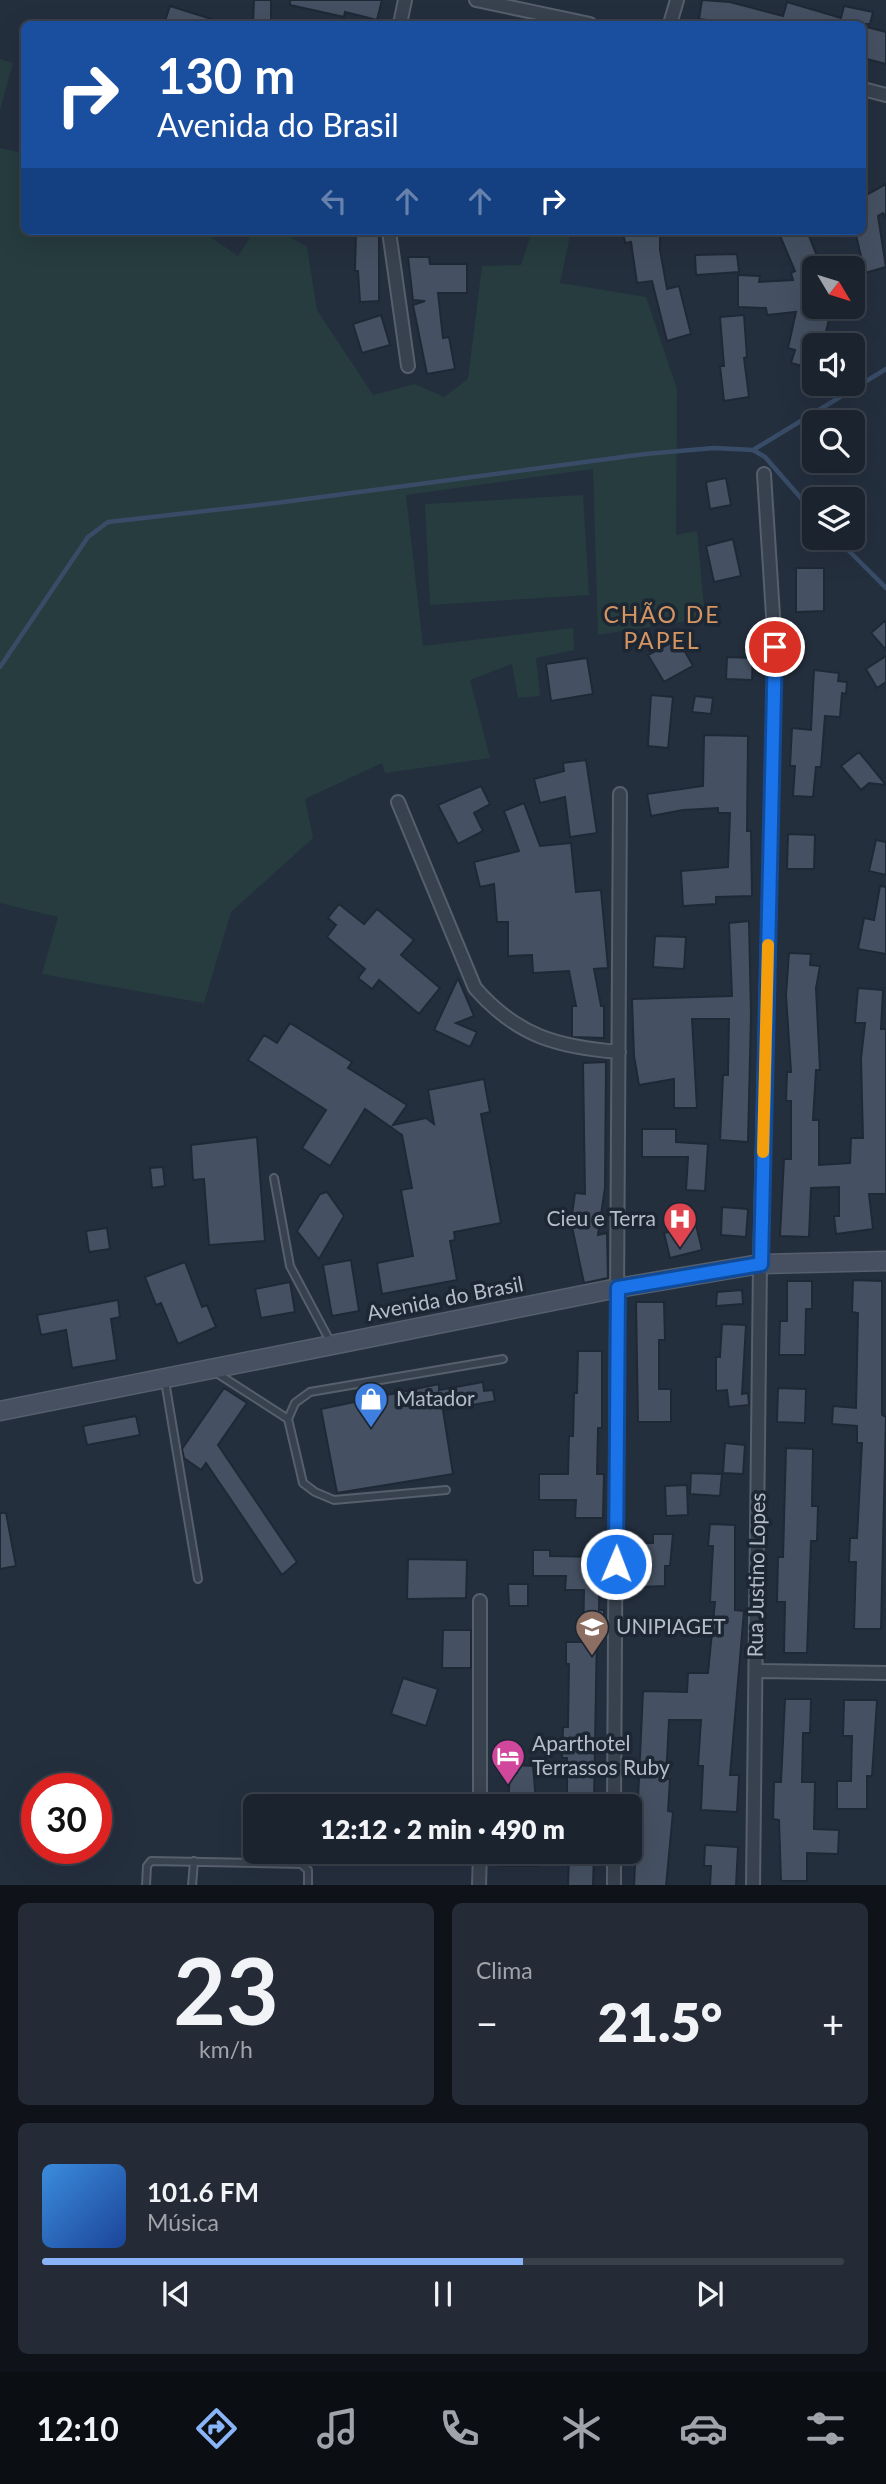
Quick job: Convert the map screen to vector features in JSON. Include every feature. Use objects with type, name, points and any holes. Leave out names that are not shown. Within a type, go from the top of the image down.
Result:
[{"type":"street","points":[[402,21],[405,0]]},
{"type":"street","points":[[476,0],[576,21]]},
{"type":"street","points":[[671,21],[677,0]]},
{"type":"street","points":[[866,90],[886,95]]},
{"type":"street","points":[[390,235],[408,366]]},
{"type":"street","name":"Rua Justino Lopes","points":[[753,1885],[761,1264],[775,647],[764,474]]},
{"type":"street","points":[[614,1794],[620,794]]},
{"type":"street","points":[[398,802],[475,988],[487,1002],[522,1028],[548,1040],[571,1048],[619,1052]]},
{"type":"street","name":"Avenida do Brasil","points":[[8,1409],[618,1288],[761,1264],[886,1261]]},
{"type":"street","points":[[480,1601],[480,1794]]},
{"type":"street","points":[[755,1671],[886,1673]]},
{"type":"street","points":[[479,1885],[480,1864]]},
{"type":"street","points":[[614,1864],[614,1885]]},
{"type":"lane","points":[[274,1178],[290,1266],[332,1345]]},
{"type":"lane","points":[[446,1490],[334,1500],[315,1492],[303,1483],[288,1419],[295,1403],[310,1392],[503,1359]]},
{"type":"lane","points":[[210,1369],[288,1419]]},
{"type":"lane","points":[[165,1378],[198,1579]]},
{"type":"lane","points":[[146,1885],[147,1866],[151,1861],[301,1864],[309,1870],[309,1885]]},
{"type":"lane","points":[[192,1885],[194,1861]]},
{"type":"green space","points":[[0,59],[13,63],[0,110]]},
{"type":"green space","points":[[0,148],[21,152],[21,235],[208,235],[238,256],[251,235],[287,235],[307,247],[317,310],[373,395],[415,384],[444,397],[468,379],[482,266],[521,265],[531,235],[570,235],[560,283],[646,297],[677,389],[676,535],[697,531],[705,618],[598,635],[593,469],[406,495],[423,646],[573,628],[574,650],[536,658],[540,696],[518,698],[512,664],[470,680],[490,758],[385,773],[382,763],[305,799],[313,838],[231,912],[204,1003],[42,974],[58,917],[0,903]]},
{"type":"green space","points":[[583,495],[589,595],[430,605],[425,504]]},
{"type":"building","points":[[254,0],[271,0],[271,21],[253,21]]},
{"type":"building","points":[[290,0],[382,0],[377,20],[345,12],[344,17],[290,5]]},
{"type":"building","points":[[702,0],[730,2],[783,16],[787,2],[841,18],[844,6],[873,12],[870,24],[866,24],[866,21],[699,19]]},
{"type":"building","points":[[170,6],[218,21],[165,21]]},
{"type":"building","points":[[866,27],[886,32],[886,64],[866,59]]},
{"type":"building","points":[[886,184],[886,218],[883,213],[878,216],[886,267],[865,273],[865,256],[861,256],[856,235],[866,235],[866,195]]},
{"type":"building","points":[[356,235],[379,235],[379,301],[360,302],[358,271],[355,271]]},
{"type":"building","points":[[624,235],[660,235],[667,289],[679,286],[691,334],[667,341],[652,281],[637,283],[631,242],[625,243]]},
{"type":"building","points":[[780,235],[809,235],[817,256],[802,256],[802,319],[829,319],[826,333],[802,333],[802,366],[791,363],[795,350],[788,348],[796,312],[767,315],[766,308],[738,307],[738,275],[760,276],[759,282],[793,280],[791,273],[795,271]]},
{"type":"building","points":[[737,254],[739,272],[696,275],[695,255]]},
{"type":"building","points":[[408,257],[429,257],[430,264],[467,264],[467,293],[438,293],[443,338],[449,337],[455,369],[427,374],[413,305],[425,301],[413,300]]},
{"type":"building","points":[[381,315],[390,345],[362,353],[353,324]]},
{"type":"building","points":[[744,315],[747,357],[744,358],[749,397],[724,401],[720,366],[724,366],[720,317]]},
{"type":"building","points":[[726,478],[731,505],[710,509],[706,482]]},
{"type":"building","points":[[733,539],[741,576],[714,582],[706,546]]},
{"type":"building","points":[[796,568],[824,568],[824,611],[796,612]]},
{"type":"building","points":[[886,620],[886,650],[871,633]]},
{"type":"building","points":[[678,639],[693,666],[664,682],[648,655]]},
{"type":"building","points":[[886,656],[886,682],[877,688],[866,669]]},
{"type":"building","points":[[727,657],[753,658],[752,680],[726,679]]},
{"type":"building","points":[[587,658],[593,694],[551,701],[546,664]]},
{"type":"building","points":[[814,670],[839,673],[838,681],[847,682],[846,694],[842,693],[840,717],[825,716],[821,767],[816,767],[813,797],[793,796],[795,766],[790,766],[792,728],[811,730]]},
{"type":"building","points":[[651,695],[673,697],[668,748],[648,746]]},
{"type":"building","points":[[695,696],[713,698],[711,714],[692,712]]},
{"type":"building","points":[[704,735],[748,736],[747,831],[751,831],[752,896],[716,897],[716,904],[683,906],[681,871],[728,867],[730,813],[718,813],[718,808],[683,810],[651,816],[647,794],[703,786]]},
{"type":"building","points":[[859,752],[886,785],[869,783],[861,790],[841,766]]},
{"type":"building","points":[[586,760],[597,833],[570,837],[565,797],[540,803],[534,779],[564,771],[563,763]]},
{"type":"building","points":[[481,786],[490,804],[474,813],[483,831],[458,844],[438,805]]},
{"type":"building","points":[[524,803],[540,846],[571,843],[576,892],[601,890],[608,968],[594,969],[601,1006],[604,1006],[604,1038],[572,1037],[572,1006],[576,1006],[569,971],[533,973],[532,955],[508,956],[508,922],[497,922],[494,884],[480,887],[474,862],[519,851],[504,811]]},
{"type":"building","points":[[788,834],[815,835],[814,869],[787,869]]},
{"type":"building","points":[[876,840],[886,842],[886,875],[869,871]]},
{"type":"building","points":[[880,886],[886,887],[886,954],[858,949],[864,918],[874,920]]},
{"type":"building","points":[[339,904],[364,924],[377,909],[414,940],[401,955],[440,988],[419,1014],[379,980],[372,989],[358,978],[365,969],[327,937],[336,925],[328,918]]},
{"type":"building","points":[[749,921],[751,1015],[748,1142],[720,1140],[723,1075],[728,1075],[729,1019],[692,1019],[697,1108],[674,1108],[674,1079],[639,1085],[634,1056],[632,999],[732,996],[729,923]]},
{"type":"building","points":[[655,936],[686,937],[684,969],[653,967]]},
{"type":"building","points":[[789,953],[811,954],[810,965],[820,966],[816,988],[820,1070],[816,1070],[813,1120],[819,1120],[819,1165],[850,1163],[851,1138],[863,1138],[861,1059],[865,1023],[855,1023],[858,988],[883,990],[881,1029],[886,1029],[886,1194],[869,1194],[873,1229],[836,1234],[834,1216],[839,1216],[839,1187],[811,1188],[809,1237],[780,1236],[784,1159],[791,1159],[791,1101],[786,1101],[787,1072],[791,1072],[786,995]]},
{"type":"building","points":[[458,978],[474,1016],[456,1023],[477,1032],[470,1047],[434,1030]]},
{"type":"building","points":[[290,1023],[352,1062],[348,1068],[407,1105],[393,1125],[426,1118],[434,1124],[428,1090],[484,1079],[490,1112],[481,1114],[501,1223],[454,1232],[455,1240],[450,1241],[457,1280],[382,1294],[377,1263],[413,1256],[401,1190],[412,1188],[402,1135],[365,1109],[330,1166],[302,1148],[326,1110],[248,1060],[264,1035],[277,1043]]},
{"type":"building","points":[[606,1062],[605,1188],[598,1235],[607,1233],[608,1278],[584,1283],[571,1222],[575,1193],[585,1194],[583,1063]]},
{"type":"building","points":[[642,1129],[676,1129],[676,1142],[708,1144],[705,1191],[686,1190],[688,1157],[642,1157]]},
{"type":"building","points":[[257,1137],[265,1241],[209,1245],[204,1179],[193,1180],[191,1145]]},
{"type":"building","points":[[163,1167],[165,1186],[152,1188],[150,1168]]},
{"type":"building","points":[[327,1192],[344,1216],[319,1259],[297,1231],[320,1194]]},
{"type":"building","points":[[722,1207],[748,1209],[746,1237],[721,1235]]},
{"type":"building","points":[[696,1225],[702,1250],[670,1258],[664,1233]]},
{"type":"building","points":[[107,1228],[110,1249],[89,1252],[86,1231]]},
{"type":"building","points":[[351,1260],[359,1311],[332,1316],[323,1265]]},
{"type":"building","points":[[185,1262],[202,1307],[207,1305],[216,1327],[178,1344],[161,1303],[156,1305],[145,1277]]},
{"type":"building","points":[[853,1280],[882,1281],[882,1415],[886,1417],[881,1629],[854,1629],[856,1562],[849,1562],[850,1538],[857,1538],[862,1443],[857,1443],[857,1426],[832,1424],[833,1406],[856,1408],[858,1313],[852,1312]]},
{"type":"building","points":[[787,1281],[812,1281],[812,1309],[806,1309],[805,1355],[779,1355],[780,1321],[787,1321]]},
{"type":"building","points":[[290,1282],[295,1312],[261,1318],[255,1289]]},
{"type":"building","points":[[742,1290],[743,1304],[716,1306],[717,1292]]},
{"type":"building","points":[[118,1300],[120,1317],[111,1319],[117,1360],[72,1368],[66,1330],[41,1335],[37,1315]]},
{"type":"building","points":[[636,1302],[664,1302],[665,1340],[659,1340],[659,1389],[671,1389],[671,1422],[638,1422]]},
{"type":"building","points":[[722,1324],[746,1325],[742,1394],[748,1393],[749,1405],[729,1407],[727,1390],[716,1391],[716,1357],[720,1357]]},
{"type":"building","points":[[578,1351],[602,1351],[602,1428],[598,1428],[597,1474],[604,1474],[603,1518],[575,1518],[576,1500],[539,1500],[539,1474],[568,1474],[569,1436],[573,1436],[574,1393],[577,1393]]},
{"type":"building","points":[[483,1382],[484,1391],[493,1390],[495,1401],[443,1410],[453,1474],[337,1493],[321,1409],[439,1384],[439,1390]]},
{"type":"building","points":[[224,1388],[247,1403],[218,1445],[297,1562],[282,1575],[206,1463],[201,1470],[184,1458],[182,1449]]},
{"type":"building","points":[[778,1388],[806,1389],[805,1423],[777,1422]]},
{"type":"building","points":[[136,1416],[140,1435],[87,1445],[83,1426]]},
{"type":"building","points":[[725,1443],[745,1445],[743,1474],[723,1473]]},
{"type":"building","points":[[786,1448],[813,1449],[812,1506],[818,1506],[817,1541],[811,1541],[807,1653],[784,1653],[785,1602],[777,1602],[778,1557],[783,1557]]},
{"type":"building","points":[[691,1473],[722,1474],[720,1496],[690,1494]]},
{"type":"building","points":[[687,1485],[688,1515],[666,1516],[665,1486]]},
{"type":"building","points":[[0,1513],[6,1513],[16,1566],[0,1569]]},
{"type":"building","points":[[710,1524],[735,1525],[735,1610],[744,1611],[730,1775],[739,1775],[737,1812],[701,1810],[703,1766],[698,1766],[701,1720],[669,1720],[666,1779],[670,1779],[668,1811],[673,1812],[666,1885],[634,1885],[635,1864],[642,1864],[642,1794],[638,1794],[643,1691],[687,1692],[688,1673],[708,1673],[715,1602],[710,1602],[713,1546],[708,1546]]},
{"type":"building","points":[[653,1534],[673,1534],[670,1566],[665,1566],[665,1586],[641,1587],[640,1543],[653,1543]]},
{"type":"building","points":[[533,1550],[550,1550],[550,1556],[600,1557],[599,1610],[604,1610],[604,1632],[597,1632],[594,1794],[567,1794],[567,1758],[562,1758],[563,1727],[568,1727],[569,1664],[566,1664],[566,1642],[583,1642],[584,1590],[565,1590],[566,1576],[533,1576]]},
{"type":"building","points":[[408,1559],[467,1560],[466,1598],[407,1599]]},
{"type":"building","points":[[508,1584],[528,1584],[528,1606],[509,1606]]},
{"type":"building","points":[[443,1630],[471,1630],[471,1668],[442,1668]]},
{"type":"building","points":[[403,1678],[438,1689],[426,1726],[391,1714]]},
{"type":"building","points":[[785,1699],[811,1699],[810,1733],[803,1733],[802,1782],[815,1782],[814,1829],[839,1830],[838,1854],[807,1853],[807,1881],[781,1881],[779,1820],[773,1819],[774,1782],[781,1782]]},
{"type":"building","points":[[844,1700],[877,1700],[872,1776],[867,1776],[867,1809],[837,1809],[837,1781],[851,1781],[852,1736],[843,1736]]},
{"type":"building","points":[[517,1765],[533,1766],[535,1794],[509,1794],[510,1773],[517,1773]]},
{"type":"building","points":[[705,1845],[738,1847],[736,1885],[710,1885],[711,1866],[704,1866]]},
{"type":"building","points":[[500,1864],[540,1864],[538,1866]]},
{"type":"building","points":[[569,1864],[594,1864],[593,1885],[568,1885]]},
{"type":"waterway","points":[[0,667],[88,537],[108,522],[276,503],[645,454],[714,448],[753,450],[886,369]]},
{"type":"waterway","points":[[753,450],[765,457],[802,499]]},
{"type":"waterway","points":[[848,550],[886,588]]},
{"type":"slow traffic","points":[[763,1152],[768,945]]},
{"type":"place","name":"Cieu e Terra","points":[[680,1249]]},
{"type":"place","name":"Matador","points":[[371,1429]]},
{"type":"place","name":"UNIPIAGET","points":[[592,1657]]},
{"type":"place","name":"Aparthotel Terrassos Ruby","points":[[508,1786]]},
{"type":"district","name":"CHÃO DE PAPEL","points":[[662,628]]},
{"type":"route","points":[[616,1564],[618,1288],[761,1264],[775,647]]}]
